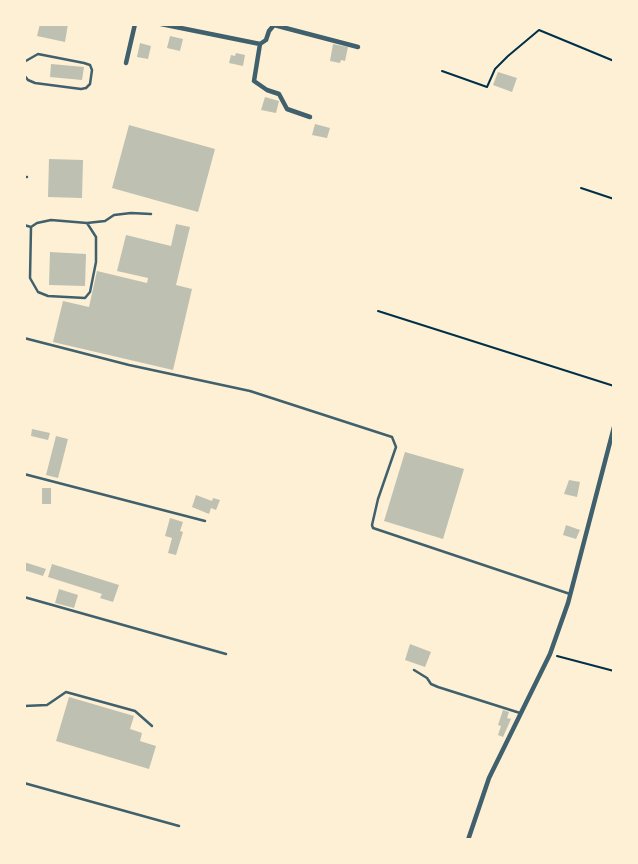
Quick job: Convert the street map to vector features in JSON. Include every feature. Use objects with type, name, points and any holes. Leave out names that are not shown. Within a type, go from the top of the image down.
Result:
[{"type":"street","points":[[126,63],[135,24]]},
{"type":"street","points":[[161,24],[260,44]]},
{"type":"street","points":[[310,117],[287,109],[279,94],[254,82],[260,44],[274,25],[358,47]]},
{"type":"street","points":[[468,839],[489,778],[550,654],[570,594],[614,427]]},
{"type":"lane","points":[[24,62],[38,54],[84,63],[90,65],[92,70],[90,83],[81,89],[35,83],[24,75]]},
{"type":"lane","points":[[24,225],[31,227],[51,220],[87,223],[105,221],[114,215],[151,214]]},
{"type":"lane","points":[[31,227],[30,278],[38,292],[48,296],[85,298],[90,292],[96,262],[96,237],[87,223]]},
{"type":"lane","points":[[24,338],[250,391],[392,437],[396,447],[378,499],[373,528],[570,594]]},
{"type":"lane","points":[[24,474],[205,521]]},
{"type":"lane","points":[[24,597],[226,654]]},
{"type":"lane","points":[[414,670],[438,687],[520,713]]},
{"type":"lane","points":[[24,706],[47,705],[66,692],[135,711],[152,726]]},
{"type":"lane","points":[[24,783],[179,827]]},
{"type":"path","points":[[442,71],[487,86],[495,69],[540,30],[614,61]]},
{"type":"path","points":[[581,188],[614,199]]},
{"type":"path","points":[[378,311],[614,386]]},
{"type":"path","points":[[550,654],[614,671]]},
{"type":"building","points":[[40,24],[68,24],[65,42],[37,36]]},
{"type":"building","points":[[170,36],[183,39],[180,51],[167,48]]},
{"type":"building","points":[[140,43],[151,46],[148,59],[137,57]]},
{"type":"building","points":[[333,44],[348,47],[345,61],[330,61]]},
{"type":"building","points":[[236,53],[245,55],[243,66],[229,63],[231,55],[235,56]]},
{"type":"building","points":[[51,64],[84,67],[82,80],[50,77]]},
{"type":"building","points":[[498,72],[517,78],[512,92],[493,85]]},
{"type":"building","points":[[265,97],[279,101],[276,113],[261,110]]},
{"type":"building","points":[[315,124],[330,128],[327,138],[312,135]]},
{"type":"building","points":[[129,125],[215,149],[198,212],[112,188]]},
{"type":"building","points":[[49,159],[83,160],[82,198],[48,197]]},
{"type":"building","points":[[176,224],[190,227],[176,285],[192,289],[173,370],[53,342],[63,301],[89,307],[97,271],[147,283],[148,278],[117,271],[126,235],[171,246]]},
{"type":"building","points":[[50,252],[86,254],[85,286],[49,285]]},
{"type":"building","points":[[32,429],[50,433],[48,440],[31,436]]},
{"type":"building","points":[[56,436],[68,439],[58,478],[46,475]]},
{"type":"building","points":[[405,452],[464,469],[443,539],[384,521]]},
{"type":"building","points":[[569,480],[580,482],[577,497],[564,494]]},
{"type":"building","points":[[42,488],[51,488],[51,504],[42,504]]},
{"type":"building","points":[[196,495],[212,501],[213,498],[220,500],[216,510],[211,508],[209,514],[192,507]]},
{"type":"building","points":[[170,518],[183,522],[176,555],[168,553],[172,538],[165,536]]},
{"type":"building","points":[[566,525],[580,530],[576,539],[563,535]]},
{"type":"building","points":[[24,562],[46,569],[43,576],[24,570]]},
{"type":"building","points":[[52,564],[119,585],[113,602],[100,598],[102,594],[48,577]]},
{"type":"building","points":[[59,589],[78,595],[74,608],[55,603]]},
{"type":"building","points":[[410,644],[431,652],[425,667],[405,660]]},
{"type":"building","points":[[69,697],[134,716],[130,729],[142,733],[140,741],[156,746],[149,769],[56,741]]},
{"type":"building","points":[[503,710],[509,712],[507,718],[511,719],[503,737],[498,735],[501,726],[498,725]]}]
